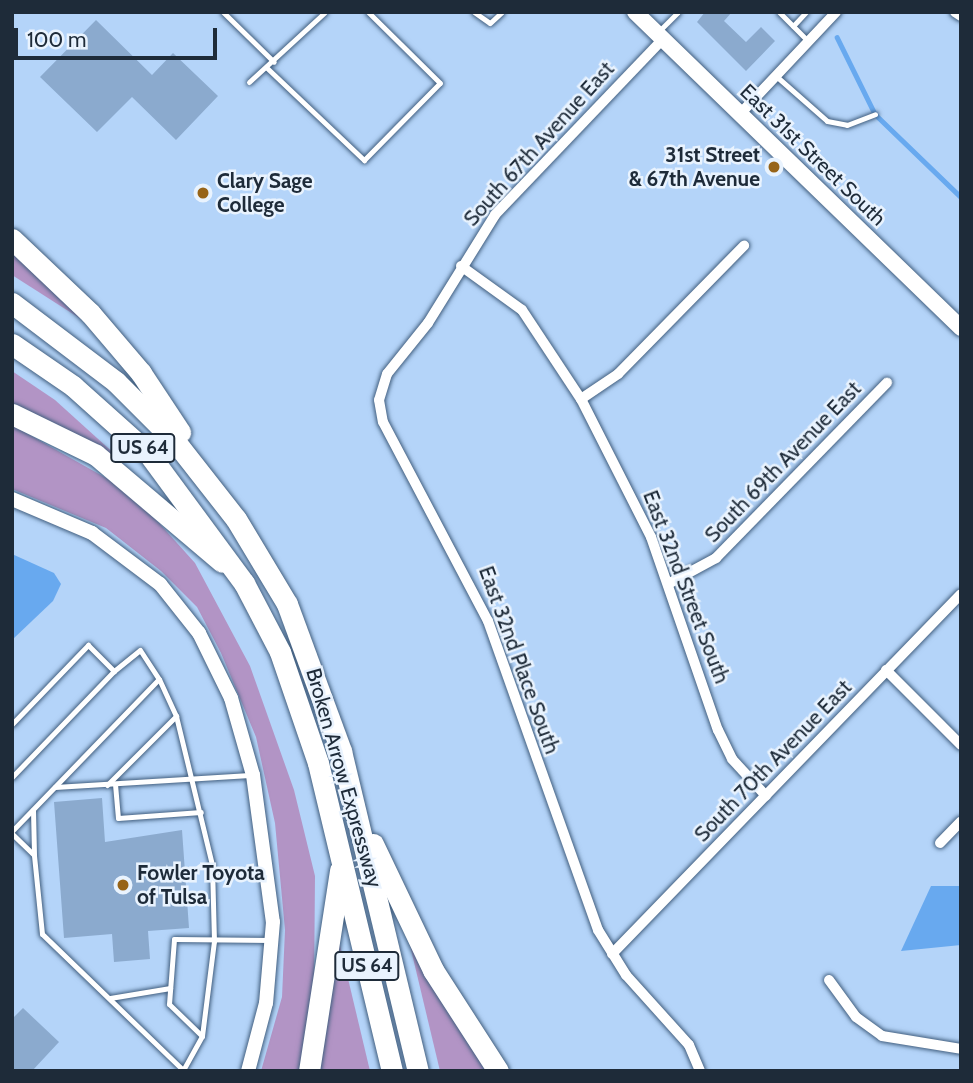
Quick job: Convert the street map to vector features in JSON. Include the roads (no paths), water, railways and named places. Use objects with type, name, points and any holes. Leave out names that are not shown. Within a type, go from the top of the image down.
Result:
[{"type":"highway","points":[[12,239],[141,373],[236,519]]},
{"type":"highway","name":"Broken Arrow Expressway","points":[[12,303],[143,408],[236,519],[310,658],[356,811],[418,1071]]},
{"type":"highway","name":"Broken Arrow Expressway","points":[[12,344],[73,386],[148,453],[244,583],[292,680],[342,861],[392,1071]]},
{"type":"highway","points":[[12,414],[96,455],[134,482],[244,583]]},
{"type":"highway","points":[[356,811],[433,970],[498,1071]]},
{"type":"highway","points":[[309,1071],[342,861]]},
{"type":"main road","name":"East 31st Street South","points":[[635,12],[961,328]]},
{"type":"street","points":[[740,114],[836,12]]},
{"type":"street","points":[[955,12],[961,16]]},
{"type":"street","name":"South 67th Avenue East","points":[[382,385],[509,199],[660,36]]},
{"type":"street","points":[[581,399],[618,374],[744,246]]},
{"type":"street","name":"East 32nd Street South","points":[[461,266],[522,310],[581,399],[635,502],[668,584],[718,730],[732,759],[766,796]]},
{"type":"street","name":"South 69th Avenue East","points":[[668,584],[716,558],[887,383]]},
{"type":"street","name":"East 32nd Place South","points":[[382,385],[383,422],[473,587],[584,900],[612,954],[689,1045],[699,1071]]},
{"type":"street","points":[[12,499],[92,533],[160,584],[213,659],[253,775],[271,877],[274,940],[248,1071]]},
{"type":"street","name":"South 70th Avenue East","points":[[612,954],[961,594]]},
{"type":"street","points":[[886,670],[961,745]]},
{"type":"street","points":[[940,844],[961,821]]},
{"type":"street","points":[[829,980],[873,1031],[961,1049]]},
{"type":"lane","points":[[223,12],[274,62]]},
{"type":"lane","points":[[249,82],[274,62],[324,12]]},
{"type":"lane","points":[[267,68],[365,160],[440,83],[368,12]]},
{"type":"lane","points":[[474,12],[490,23],[502,12]]},
{"type":"lane","points":[[660,36],[678,12]]},
{"type":"lane","points":[[779,12],[809,43]]},
{"type":"lane","points":[[793,26],[806,12]]},
{"type":"lane","points":[[776,76],[827,121],[847,125],[875,114]]},
{"type":"lane","points":[[12,724],[88,645],[114,671]]},
{"type":"lane","points":[[12,777],[114,671],[140,650],[159,679],[176,716],[212,864],[214,941],[202,1036],[183,1070],[42,934],[34,855],[33,810]]},
{"type":"lane","points":[[34,855],[12,832],[159,679]]},
{"type":"lane","points":[[107,785],[176,716]]},
{"type":"lane","points":[[55,787],[194,782],[253,775]]},
{"type":"lane","points":[[115,785],[118,818],[201,812]]},
{"type":"lane","points":[[202,1036],[169,1004],[174,939],[274,940]]},
{"type":"lane","points":[[110,998],[170,988]]},
{"type":"water","points":[[12,554],[54,573],[61,584],[53,601],[12,640]]},
{"type":"water","points":[[931,886],[961,886],[961,945],[901,951]]},
{"type":"waterway","points":[[837,37],[875,114],[961,197]]},
{"type":"place","name":"31st Street & 67th Avenue","points":[[774,167]]},
{"type":"place","name":"Clary Sage College","points":[[203,193]]},
{"type":"place","name":"Fowler Toyota of Tulsa","points":[[123,885]]}]
